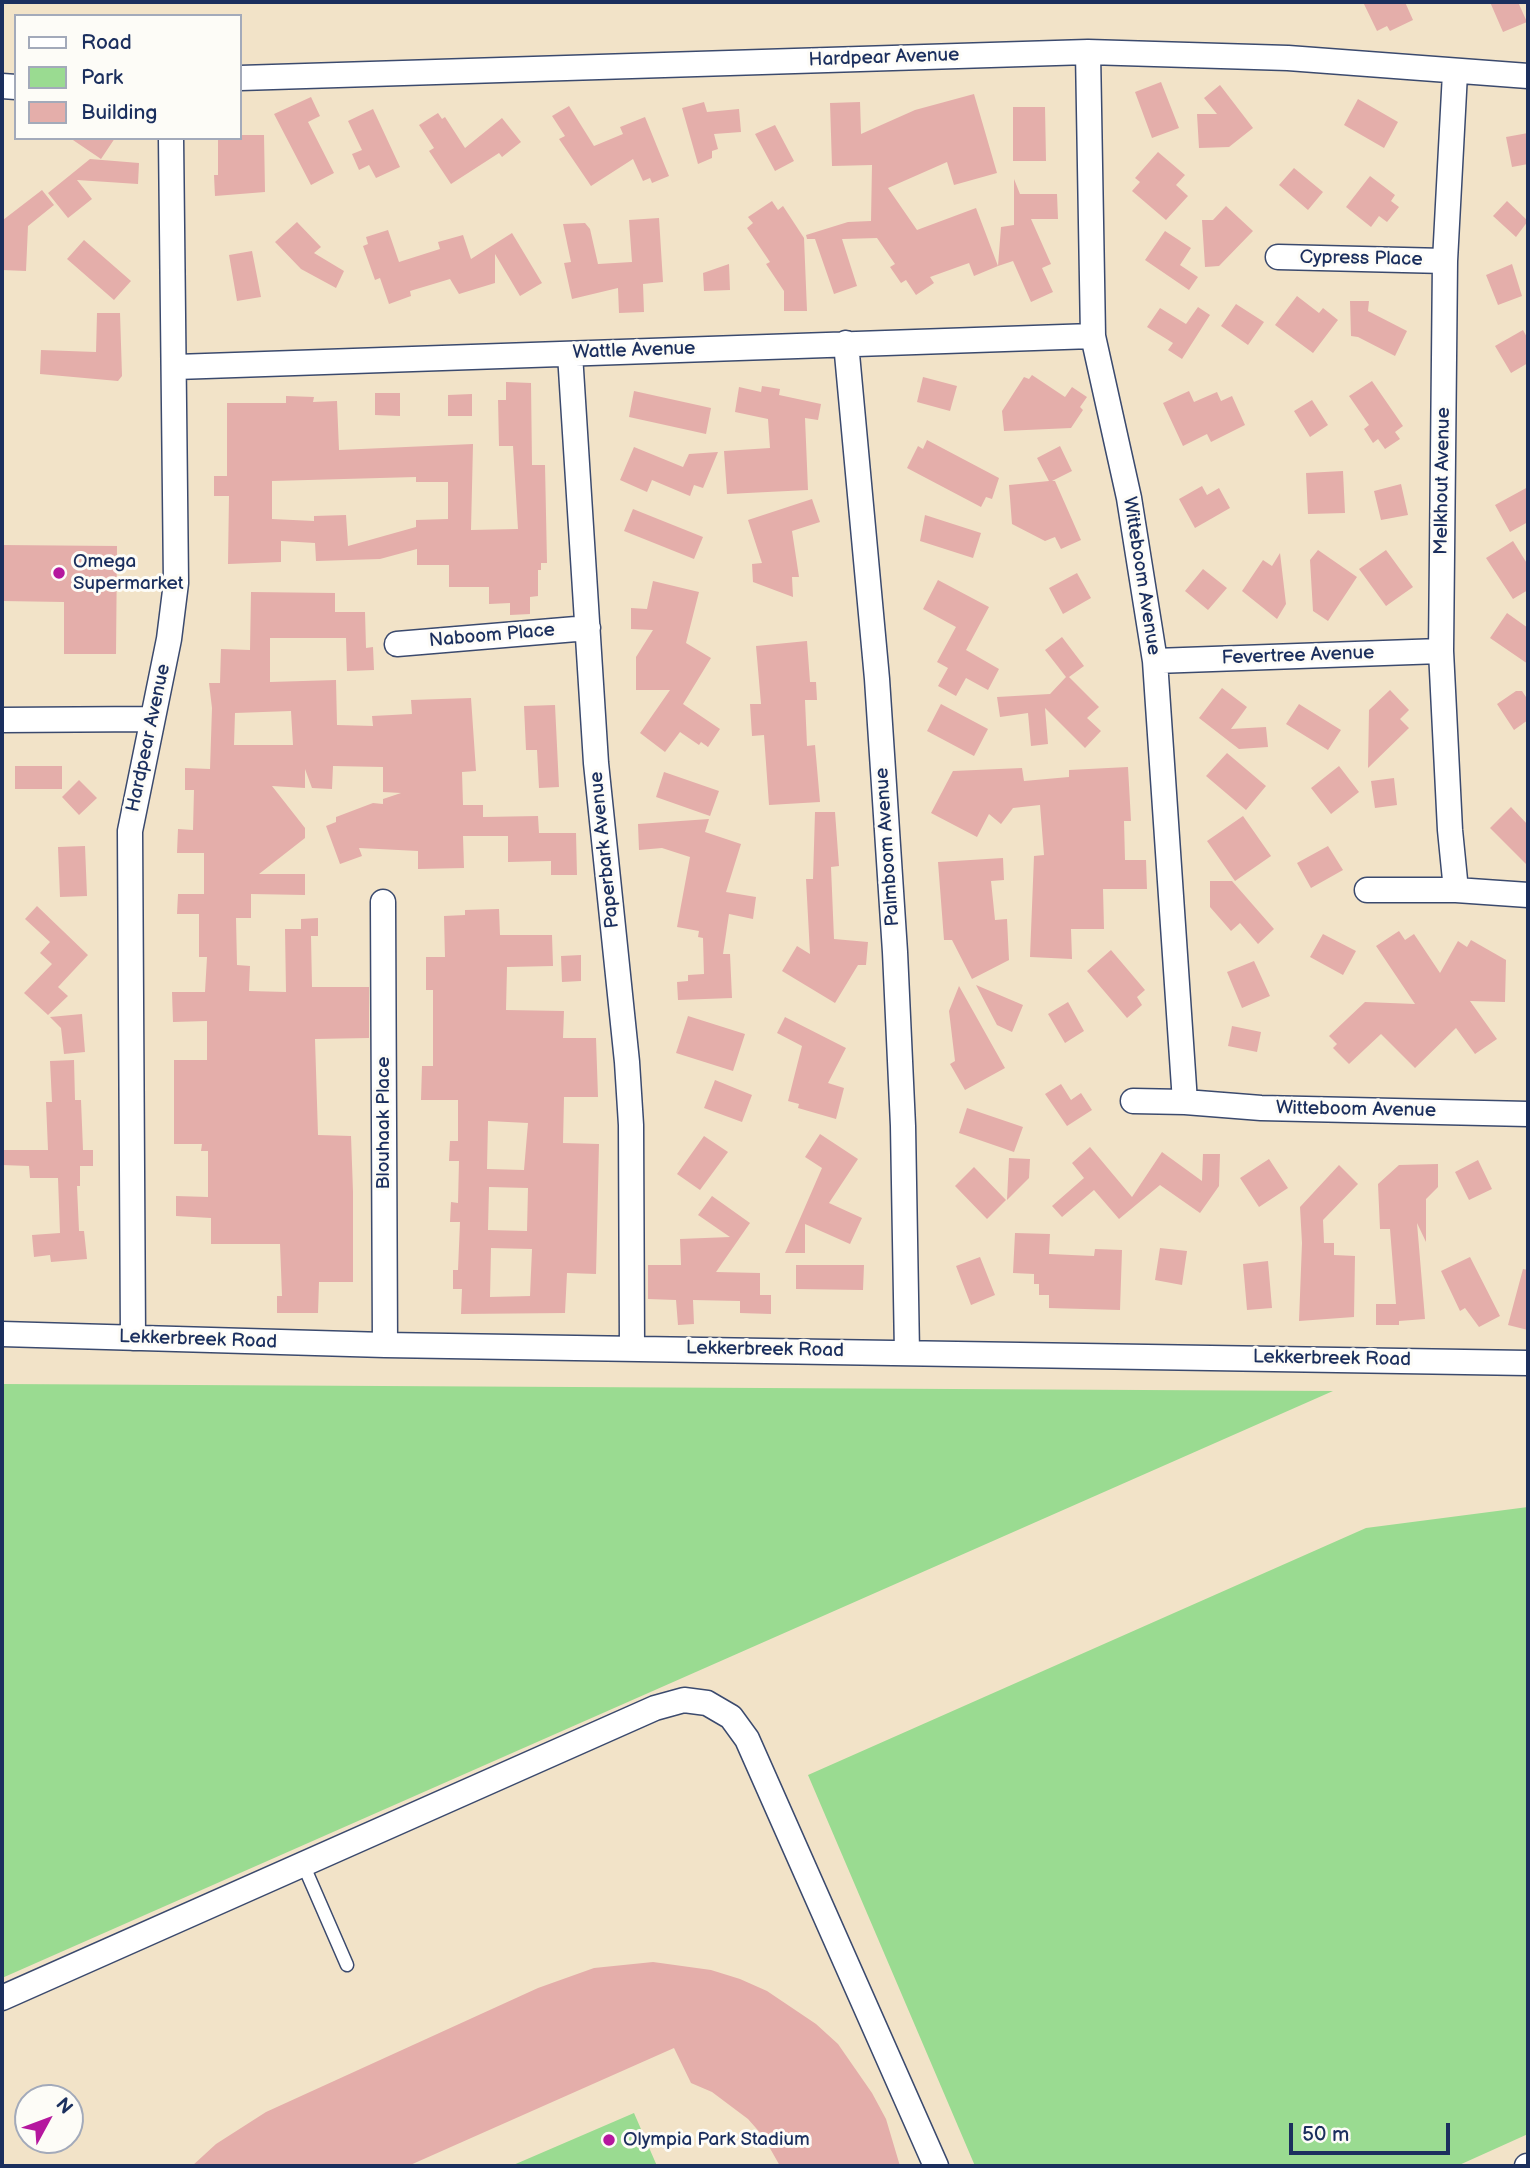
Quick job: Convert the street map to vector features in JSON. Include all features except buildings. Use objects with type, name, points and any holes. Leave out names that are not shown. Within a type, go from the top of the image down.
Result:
[{"type":"street","name":"Hardpear Avenue","points":[[242,78],[1088,52],[1288,58],[1455,73],[1528,76]]},
{"type":"street","name":"Witteboom Avenue","points":[[1088,52],[1093,335],[1129,498],[1155,661],[1185,1102]]},
{"type":"street","name":"Melkhout Avenue","points":[[1455,73],[1444,261],[1441,651],[1450,830],[1456,890]]},
{"type":"street","name":"Hardpear Avenue","points":[[133,1338],[130,831],[169,639],[176,583],[176,367],[171,140]]},
{"type":"street","name":"Cypress Place","points":[[1278,257],[1444,261]]},
{"type":"street","name":"Wattle Avenue","points":[[176,367],[1093,335]]},
{"type":"street","name":"Palmboom Avenue","points":[[846,343],[877,679],[894,952],[903,1126],[907,1353]]},
{"type":"street","name":"Paperbark Avenue","points":[[570,354],[597,764],[631,1125],[632,1347]]},
{"type":"street","name":"Naboom Place","points":[[397,645],[588,628]]},
{"type":"street","name":"Fevertree Avenue","points":[[1155,661],[1441,651]]},
{"type":"street","points":[[2,720],[152,719]]},
{"type":"street","points":[[1367,890],[1456,890],[1528,895]]},
{"type":"street","name":"Blouhaak Place","points":[[383,902],[385,1345]]},
{"type":"street","name":"Witteboom Avenue","points":[[1133,1101],[1261,1108],[1528,1114]]},
{"type":"street","name":"Lekkerbreek Road","points":[[2,1334],[385,1345],[1528,1363]]},
{"type":"street","points":[[2,1998],[655,1707],[684,1700],[707,1703],[731,1717],[747,1739],[936,2166]]},
{"type":"lane","points":[[303,1864],[347,1965]]},
{"type":"green space","points":[[2,1384],[1333,1391],[2,1978]]},
{"type":"green space","points":[[1528,1507],[1528,2134],[1457,2166],[975,2166],[808,1775],[1366,1528]]},
{"type":"green space","name":"Olympia Park Stadium","points":[[634,2113],[657,2166],[511,2166]]},
{"type":"place","name":"Omega Supermarket","points":[[59,573]]},
{"type":"place","name":"Olympia Park Stadium","points":[[609,2140]]}]
